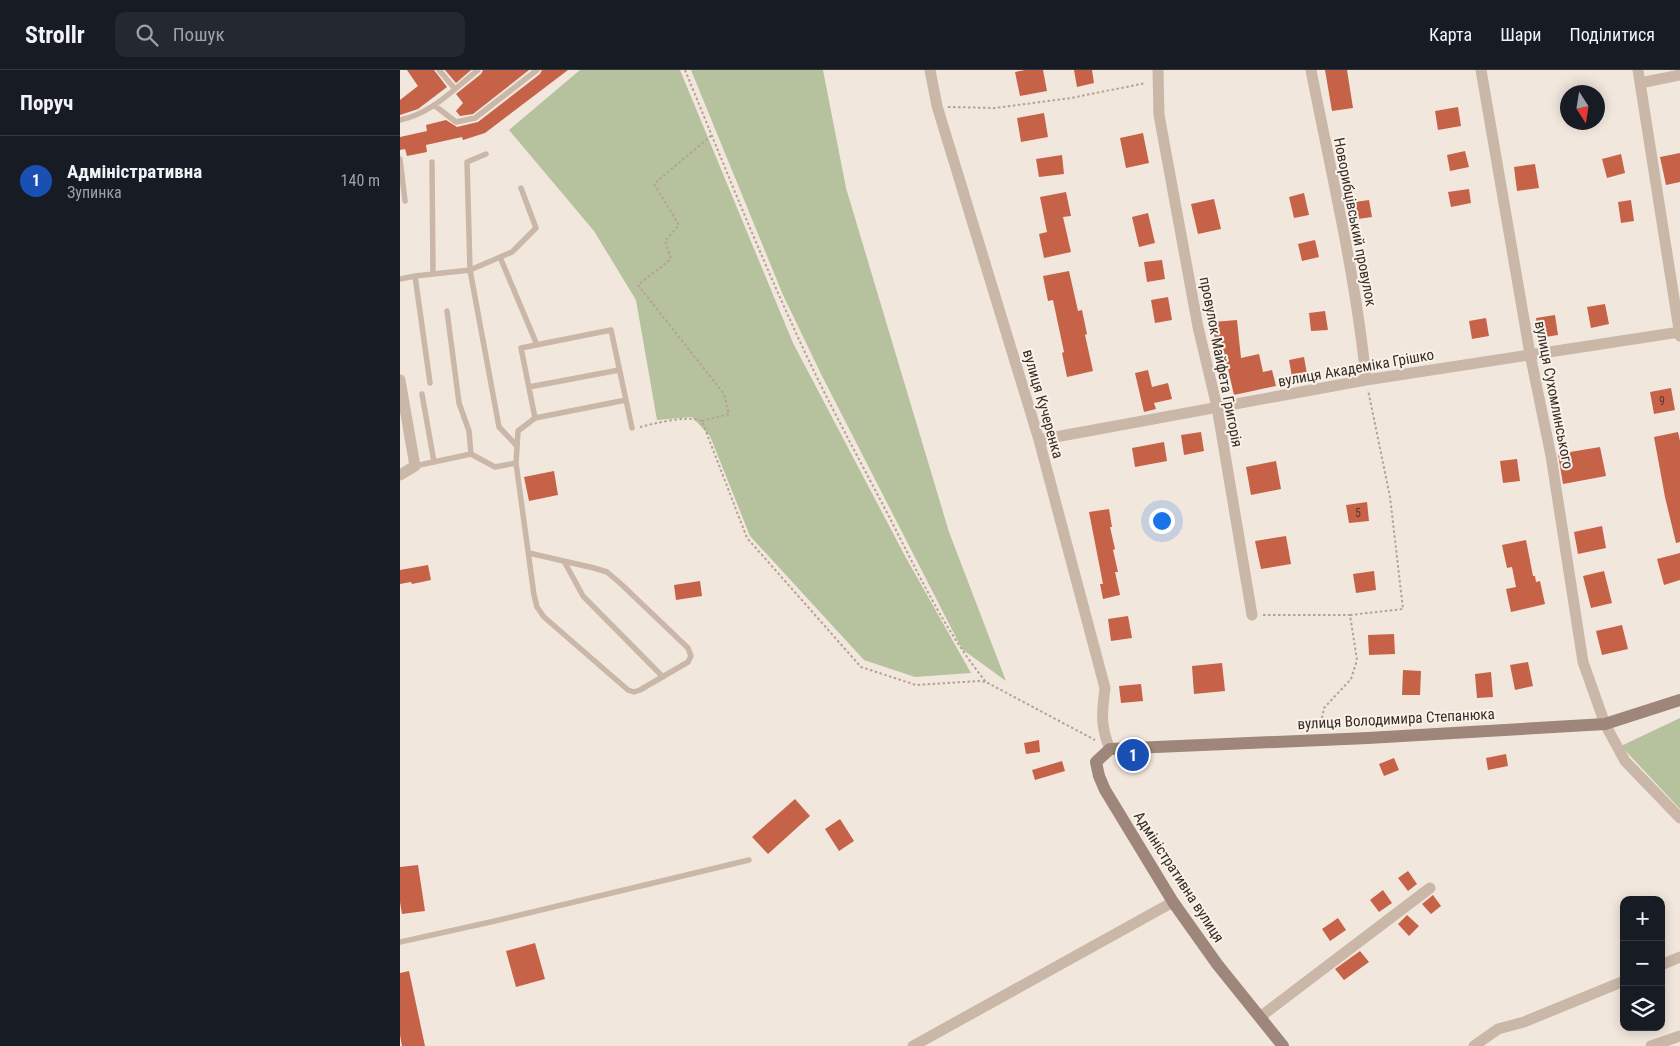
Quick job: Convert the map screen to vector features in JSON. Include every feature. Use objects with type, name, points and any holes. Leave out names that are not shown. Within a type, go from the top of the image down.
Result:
[{"type":"street","name":"вулиця Кучеренка","points":[[930,70],[937,106],[1038,440],[1105,688],[1101,716],[1110,749]]},
{"type":"street","name":"Новорибцівський провулок","points":[[1311,70],[1343,233],[1362,341],[1366,380]]},
{"type":"street","name":"вулиця Сухомлинського","points":[[1481,70],[1530,354],[1551,456],[1583,662],[1605,724],[1625,761],[1680,818]]},
{"type":"street","points":[[1638,70],[1680,333]]},
{"type":"street","name":"провулок Майфета Григорія","points":[[1158,76],[1159,115],[1198,327],[1217,407],[1252,615]]},
{"type":"street","points":[[1640,82],[1680,76]]},
{"type":"street","name":"вулиця Академіка Грішко","points":[[1038,440],[1366,380],[1680,333]]},
{"type":"street","points":[[400,380],[415,466],[400,475]]},
{"type":"street","name":"вулиця Володимира Степанюка","points":[[1110,749],[1318,740],[1605,724],[1680,700]]},
{"type":"street","name":"Адміністративна вулиця","points":[[1110,749],[1096,762],[1105,790],[1173,902],[1217,964],[1282,1046]]},
{"type":"street","points":[[1260,1017],[1430,888]]},
{"type":"street","points":[[913,1046],[1173,902]]},
{"type":"street","points":[[1665,963],[1680,957]]},
{"type":"street","points":[[1474,1046],[1498,1029],[1524,1022],[1620,983]]},
{"type":"street","points":[[1651,1046],[1680,1036]]},
{"type":"lane","points":[[439,70],[455,89]]},
{"type":"lane","points":[[400,120],[417,116],[478,70]]},
{"type":"lane","points":[[434,105],[456,122],[475,118],[537,70]]},
{"type":"lane","points":[[486,154],[467,162],[470,270],[499,427],[517,446]]},
{"type":"lane","points":[[400,159],[405,201]]},
{"type":"lane","points":[[432,162],[433,274]]},
{"type":"lane","points":[[400,279],[470,270],[512,252],[536,228],[521,188]]},
{"type":"lane","points":[[500,257],[537,345]]},
{"type":"lane","points":[[415,276],[430,383]]},
{"type":"lane","points":[[447,311],[459,403],[469,431],[472,454]]},
{"type":"lane","points":[[535,418],[521,348],[611,330],[632,428]]},
{"type":"lane","points":[[529,387],[619,370]]},
{"type":"lane","points":[[422,394],[434,462]]},
{"type":"lane","points":[[529,553],[607,572],[688,648],[690,656],[688,662],[640,690],[634,692],[628,690],[544,617],[537,606],[534,595],[516,463],[518,431],[535,418],[626,400]]},
{"type":"lane","points":[[415,466],[472,454],[495,467],[516,463]]},
{"type":"lane","points":[[564,561],[583,596],[663,677]]},
{"type":"lane","points":[[400,942],[749,860]]},
{"type":"path","points":[[685,70],[792,325],[837,417],[943,620],[986,682]]},
{"type":"path","points":[[937,106],[995,108],[1070,98],[1158,76]]},
{"type":"path","points":[[632,428],[662,422],[697,419],[702,421],[729,414],[724,394],[638,286],[671,259],[665,241],[679,224],[654,184],[712,135]]},
{"type":"path","points":[[1252,615],[1350,615],[1403,609],[1390,497],[1366,380]]},
{"type":"path","points":[[702,421],[746,538],[861,667],[916,685],[986,682],[1110,749]]},
{"type":"path","points":[[1318,740],[1324,708],[1351,679],[1353,672],[1356,660],[1350,615]]},
{"type":"green space","points":[[580,70],[680,70],[793,343],[905,556],[971,673],[915,677],[864,660],[750,536],[710,436],[692,417],[657,420],[636,300],[594,231],[509,130]]},
{"type":"green space","points":[[691,70],[823,70],[846,188],[949,532],[1006,681],[962,649],[822,376],[783,295]]},
{"type":"green space","points":[[1680,718],[1680,809],[1621,746]]},
{"type":"building","points":[[407,70],[434,70],[447,87],[418,109],[400,115],[400,100],[418,86]]},
{"type":"building","points":[[445,70],[471,70],[456,83]]},
{"type":"building","points":[[483,70],[529,70],[473,114],[460,116],[456,111],[463,103],[456,94],[481,74]]},
{"type":"building","points":[[542,70],[568,70],[485,133],[463,140],[462,137],[426,145],[427,152],[407,156],[405,149],[400,150],[400,137],[427,131],[426,125],[446,120],[457,127],[478,122],[540,74]]},
{"type":"building","points":[[1043,70],[1047,91],[1020,96],[1015,72]]},
{"type":"building","points":[[1074,70],[1092,70],[1094,83],[1077,87]]},
{"type":"building","points":[[1325,70],[1347,70],[1353,108],[1332,111]]},
{"type":"building","points":[[1458,107],[1461,126],[1438,130],[1435,111]]},
{"type":"building","points":[[1044,113],[1048,137],[1021,142],[1017,118]]},
{"type":"building","points":[[1143,133],[1149,163],[1126,168],[1120,138]]},
{"type":"building","points":[[1465,151],[1469,167],[1450,171],[1447,155]]},
{"type":"building","points":[[1680,153],[1680,182],[1666,185],[1660,157]]},
{"type":"building","points":[[1621,154],[1625,173],[1607,178],[1602,159]]},
{"type":"building","points":[[1062,155],[1064,174],[1039,177],[1036,159]]},
{"type":"building","points":[[1535,164],[1539,188],[1517,191],[1514,167]]},
{"type":"building","points":[[1469,189],[1471,203],[1451,207],[1448,192]]},
{"type":"building","points":[[1066,192],[1071,216],[1063,217],[1071,252],[1044,258],[1039,234],[1047,232],[1040,197]]},
{"type":"building","points":[[1304,193],[1309,215],[1294,218],[1289,197]]},
{"type":"building","points":[[1214,199],[1221,229],[1198,234],[1191,204]]},
{"type":"building","points":[[1369,200],[1372,217],[1358,219],[1355,202]]},
{"type":"building","points":[[1631,200],[1634,221],[1621,223],[1618,202]]},
{"type":"building","points":[[1148,213],[1155,243],[1139,247],[1132,217]]},
{"type":"building","points":[[1315,240],[1319,257],[1302,261],[1298,244]]},
{"type":"building","points":[[1162,260],[1165,279],[1147,282],[1144,262]]},
{"type":"building","points":[[1069,271],[1078,311],[1082,310],[1093,371],[1067,377],[1062,353],[1064,352],[1053,300],[1048,301],[1043,276]]},
{"type":"building","points":[[1168,297],[1172,320],[1155,323],[1151,300]]},
{"type":"building","points":[[1605,304],[1609,324],[1591,328],[1587,307]]},
{"type":"building","points":[[1325,311],[1328,330],[1311,331],[1309,313]]},
{"type":"building","points":[[1555,315],[1558,335],[1539,338],[1536,318]]},
{"type":"building","points":[[1486,318],[1489,336],[1472,339],[1469,321]]},
{"type":"building","points":[[1237,320],[1241,358],[1259,354],[1263,372],[1272,370],[1276,386],[1234,395],[1224,352],[1216,352],[1213,322]]},
{"type":"building","points":[[1304,357],[1307,374],[1292,377],[1289,360]]},
{"type":"building","points":[[1148,370],[1152,387],[1168,383],[1172,399],[1154,403],[1156,409],[1144,412],[1135,373]]},
{"type":"building","points":[[1671,388],[1675,410],[1654,414],[1650,392]]},
{"type":"building","points":[[1201,432],[1204,451],[1184,455],[1181,435]]},
{"type":"building","points":[[1678,432],[1680,441],[1680,542],[1676,543],[1654,437]]},
{"type":"building","points":[[1164,442],[1167,461],[1135,467],[1132,448]]},
{"type":"building","points":[[1600,447],[1606,476],[1563,484],[1558,454]]},
{"type":"building","points":[[1517,459],[1520,481],[1503,483],[1500,461]]},
{"type":"building","points":[[1276,461],[1281,489],[1251,495],[1246,467]]},
{"type":"building","points":[[554,471],[558,495],[529,501],[524,477]]},
{"type":"building","points":[[1367,502],[1369,521],[1349,523],[1346,505]]},
{"type":"building","points":[[1109,509],[1112,527],[1110,527],[1115,549],[1113,550],[1118,572],[1115,572],[1120,595],[1103,599],[1100,584],[1103,584],[1089,512]]},
{"type":"building","points":[[1602,526],[1606,548],[1578,554],[1574,532]]},
{"type":"building","points":[[1286,536],[1291,564],[1261,569],[1255,541]]},
{"type":"building","points":[[1526,540],[1533,576],[1535,576],[1536,582],[1540,581],[1545,604],[1511,612],[1506,589],[1516,587],[1512,567],[1507,568],[1502,545]]},
{"type":"building","points":[[1680,553],[1680,580],[1664,585],[1657,559]]},
{"type":"building","points":[[428,565],[431,580],[412,584],[411,582],[400,584],[400,570]]},
{"type":"building","points":[[1374,571],[1376,590],[1356,593],[1353,574]]},
{"type":"building","points":[[1604,571],[1612,603],[1591,608],[1583,576]]},
{"type":"building","points":[[700,581],[702,596],[676,600],[674,585]]},
{"type":"building","points":[[1128,616],[1132,638],[1111,641],[1108,619]]},
{"type":"building","points":[[1622,625],[1628,649],[1602,655],[1596,631]]},
{"type":"building","points":[[1394,634],[1395,654],[1369,655],[1368,635]]},
{"type":"building","points":[[1528,662],[1533,686],[1515,690],[1510,665]]},
{"type":"building","points":[[1222,663],[1225,691],[1194,694],[1192,666]]},
{"type":"building","points":[[1403,670],[1421,671],[1420,695],[1402,695]]},
{"type":"building","points":[[1491,672],[1493,697],[1477,698],[1475,674]]},
{"type":"building","points":[[1141,684],[1143,701],[1121,703],[1119,686]]},
{"type":"building","points":[[1039,740],[1040,752],[1026,754],[1024,743]]},
{"type":"building","points":[[1506,754],[1508,766],[1488,770],[1486,758]]},
{"type":"building","points":[[1394,758],[1399,770],[1384,776],[1379,764]]},
{"type":"building","points":[[1062,761],[1065,771],[1035,780],[1032,770]]},
{"type":"building","points":[[795,799],[810,816],[768,854],[752,837]]},
{"type":"building","points":[[840,819],[854,841],[839,851],[825,829]]},
{"type":"building","points":[[418,865],[425,911],[402,914],[400,867]]},
{"type":"building","points":[[1408,871],[1417,884],[1408,891],[1398,878]]},
{"type":"building","points":[[1383,890],[1392,903],[1379,912],[1370,900]]},
{"type":"building","points":[[1433,895],[1441,906],[1431,914],[1422,904]]},
{"type":"building","points":[[1407,915],[1419,926],[1409,936],[1398,924]]},
{"type":"building","points":[[1338,918],[1346,930],[1330,941],[1322,929]]},
{"type":"building","points":[[535,943],[545,979],[516,987],[506,951]]},
{"type":"building","points":[[1360,951],[1369,962],[1344,980],[1335,969]]},
{"type":"building","points":[[409,971],[425,1046],[402,1046],[400,1035],[400,973]]},
{"type":"place","name":"Адміністративна","points":[[1133,755]]}]
